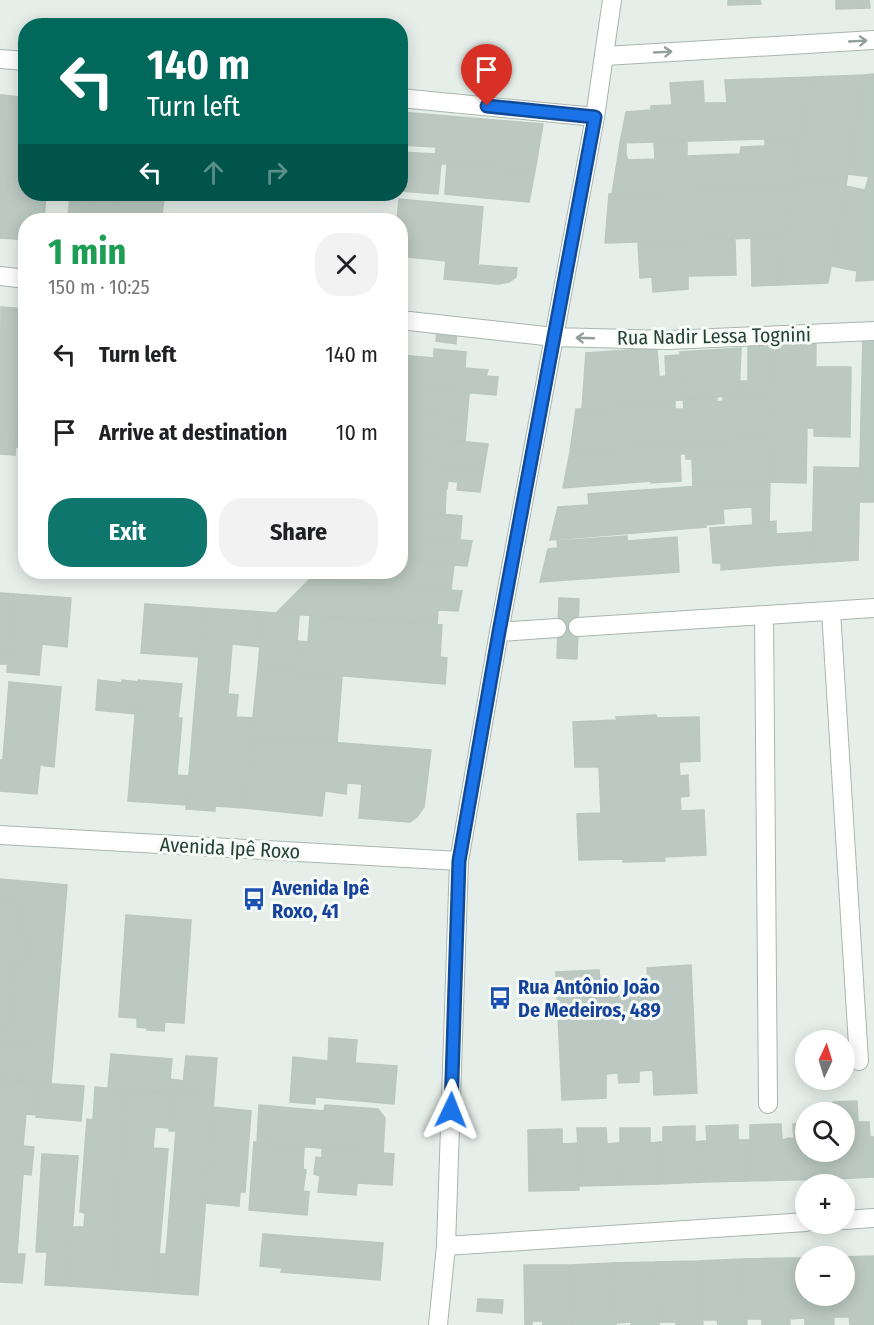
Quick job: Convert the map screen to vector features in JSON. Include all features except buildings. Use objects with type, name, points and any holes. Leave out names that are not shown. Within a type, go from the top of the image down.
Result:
[{"type":"street","points":[[438,1325],[446,1246],[459,861],[499,632],[595,117],[612,0]]},
{"type":"street","points":[[605,56],[874,40]]},
{"type":"street","points":[[0,59],[18,60]]},
{"type":"street","points":[[408,99],[595,117]]},
{"type":"street","points":[[0,276],[18,278]]},
{"type":"street","name":"Rua Nadir Lessa Tognini","points":[[408,321],[554,337],[668,340],[874,331]]},
{"type":"street","points":[[578,627],[874,608]]},
{"type":"street","points":[[831,610],[859,1061]]},
{"type":"street","points":[[764,615],[768,1104]]},
{"type":"street","points":[[499,632],[557,628]]},
{"type":"street","name":"Avenida Ipê Roxo","points":[[0,835],[459,861]]},
{"type":"street","points":[[855,1219],[874,1218]]},
{"type":"street","points":[[446,1246],[795,1223]]},
{"type":"place","name":"Avenida Ipê Roxo, 41","points":[[254,899]]},
{"type":"place","name":"Rua Antônio João De Medeiros, 489","points":[[500,998]]},
{"type":"route","points":[[451,1110],[459,861],[499,632],[595,117],[487,106]]}]
